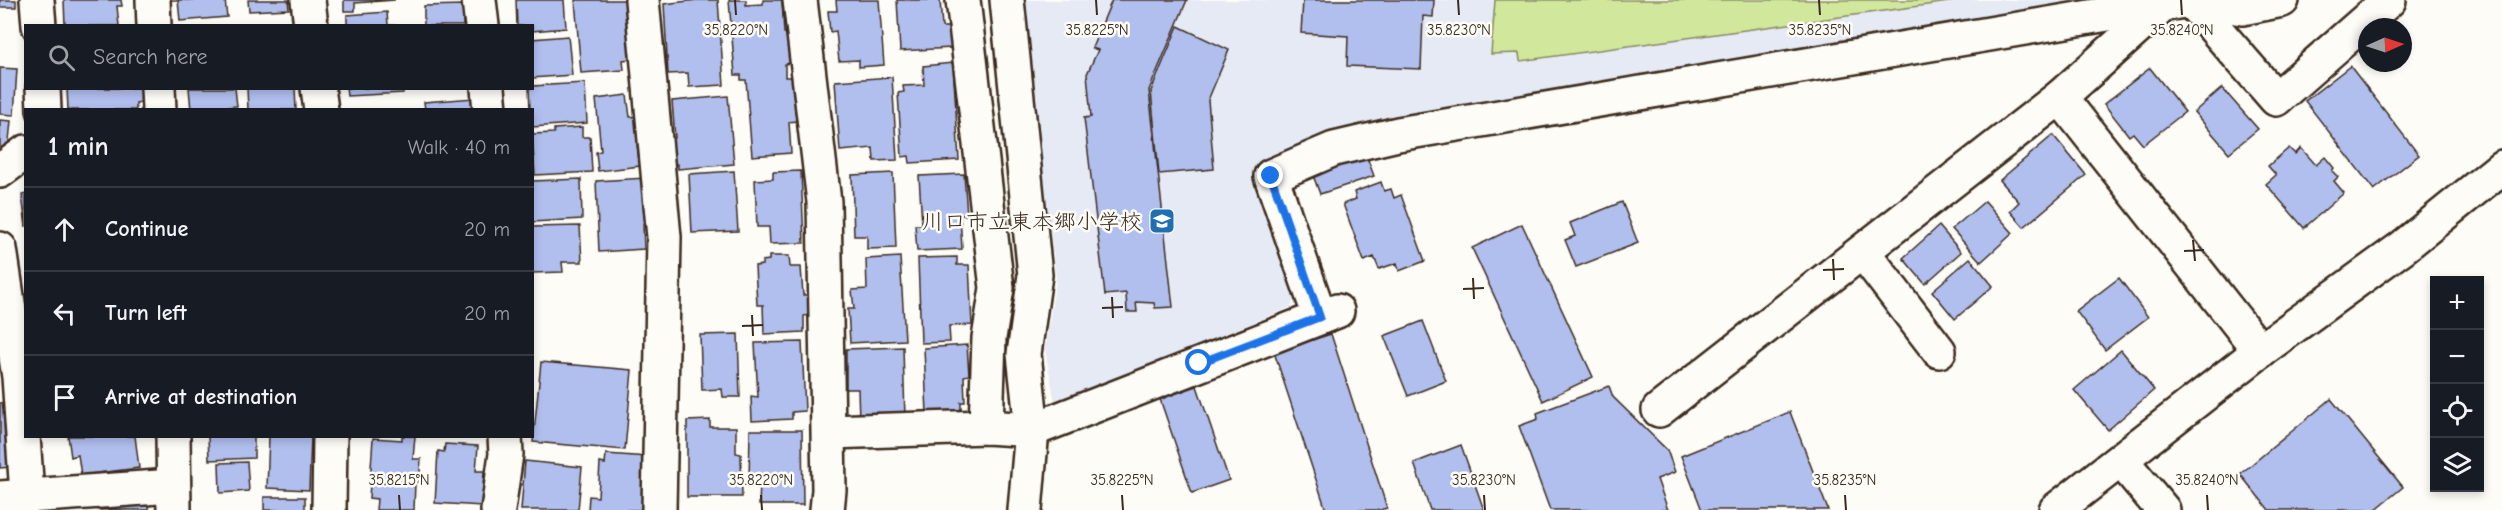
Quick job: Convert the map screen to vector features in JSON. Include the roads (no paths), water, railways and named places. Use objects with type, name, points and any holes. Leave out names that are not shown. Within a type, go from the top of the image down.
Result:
[{"type":"street","points":[[37,0],[39,24]]},
{"type":"street","points":[[153,0],[154,24]]},
{"type":"street","points":[[308,0],[311,24]]},
{"type":"street","points":[[480,0],[482,24]]},
{"type":"street","points":[[642,0],[664,237],[659,510]]},
{"type":"street","points":[[800,0],[824,202],[829,490],[826,510]]},
{"type":"street","points":[[963,0],[997,288],[989,338],[986,427]]},
{"type":"street","points":[[1007,0],[1035,275],[1024,354],[1032,430],[1025,510]]},
{"type":"street","points":[[828,432],[986,427],[1032,430],[1328,314],[1271,176],[1334,149],[1398,134],[2176,3],[2242,8],[2283,0]]},
{"type":"street","points":[[2176,3],[2276,99],[2389,0]]},
{"type":"street","points":[[1659,410],[2060,97],[2176,3]]},
{"type":"street","points":[[43,90],[44,108]]},
{"type":"street","points":[[158,90],[159,108]]},
{"type":"street","points":[[318,90],[321,108]]},
{"type":"street","points":[[488,90],[490,108]]},
{"type":"street","points":[[2060,97],[2260,351]]},
{"type":"street","points":[[0,171],[24,153]]},
{"type":"street","points":[[2056,510],[2260,351],[2403,247],[2502,167]]},
{"type":"street","points":[[0,249],[19,377],[14,497],[174,498],[174,438]]},
{"type":"street","points":[[1863,252],[1939,351]]},
{"type":"street","points":[[329,510],[330,438]]},
{"type":"street","points":[[498,510],[506,454],[505,438]]},
{"type":"street","points":[[2121,460],[2163,510]]},
{"type":"place","name":"川口市立東本郷小学校","points":[[1162,221]]}]
